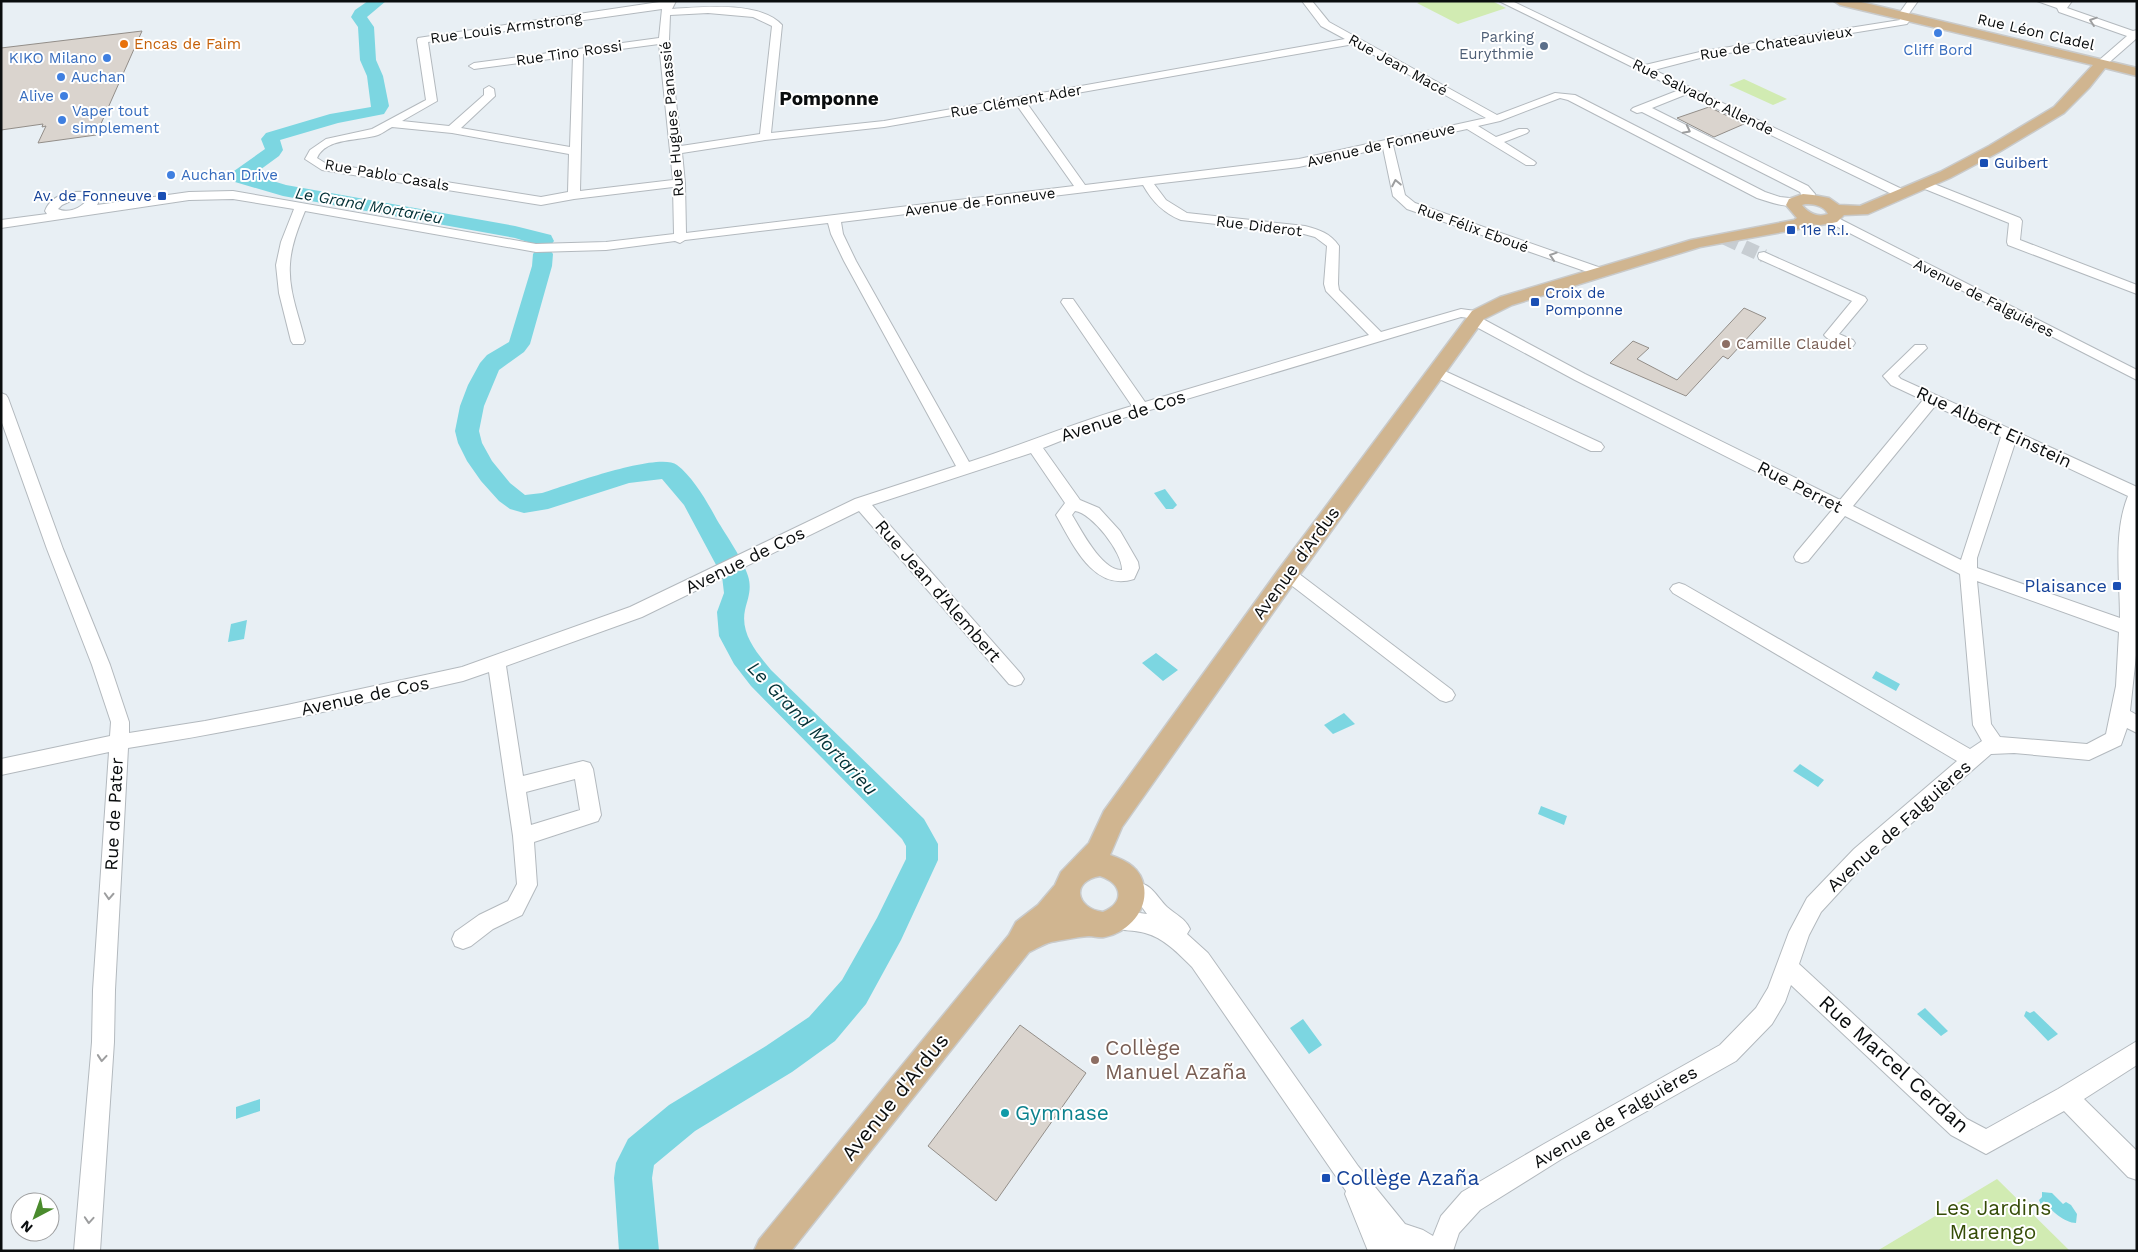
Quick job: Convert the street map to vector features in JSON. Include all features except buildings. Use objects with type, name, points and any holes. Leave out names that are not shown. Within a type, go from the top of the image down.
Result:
[{"type":"main road","name":"Rue Léon Cladel","points":[[1840,1],[2137,72]]},
{"type":"main road","points":[[1834,214],[1827,204],[1802,201],[1794,205],[1797,212],[1808,218],[1821,220],[1834,214],[1862,211],[1924,184],[1994,149],[2059,110],[2084,86],[2101,64]]},
{"type":"main road","points":[[1476,317],[1506,301],[1600,272],[1696,244],[1799,224],[1808,218]]},
{"type":"main road","name":"Avenue d'Ardus","points":[[1081,868],[1097,854],[1106,837],[1111,820],[1118,814],[1288,574],[1476,317]]},
{"type":"main road","name":"Avenue d'Ardus","points":[[1118,814],[1119,822],[1115,841],[1129,884]]},
{"type":"main road","points":[[1100,864],[1109,865],[1129,884],[1129,907],[1118,920],[1107,923],[1091,923],[1080,918],[1072,911],[1068,902],[1066,891],[1068,882],[1081,868],[1100,864]]},
{"type":"main road","name":"Avenue d'Ardus","points":[[770,1251],[1019,944],[1026,931],[1048,914],[1066,891]]},
{"type":"main road","name":"Avenue d'Ardus","points":[[1019,944],[1043,931],[1091,923]]},
{"type":"street","name":"Rue Jean Macé","points":[[1307,1],[1325,24],[1496,119]]},
{"type":"street","name":"Rue Salvador Allende","points":[[1504,1],[1902,194]]},
{"type":"street","points":[[1905,18],[1904,15],[1912,1]]},
{"type":"street","points":[[2042,1],[2065,4],[2062,10],[2134,38]]},
{"type":"street","points":[[668,6],[760,14],[771,19],[777,25],[765,137]]},
{"type":"street","name":"Rue Hugues Panassié","points":[[668,6],[664,40],[679,184],[680,239]]},
{"type":"street","name":"Rue Louis Armstrong","points":[[390,123],[432,101],[422,40],[668,6]]},
{"type":"street","name":"Rue de Chateauvieux","points":[[1644,69],[1704,54],[1903,22],[1905,18]]},
{"type":"street","points":[[2101,64],[2134,38]]},
{"type":"street","name":"Rue Tino Rossi","points":[[474,66],[664,40]]},
{"type":"street","name":"Rue Clément Ader","points":[[676,150],[765,137],[884,124],[1354,41]]},
{"type":"street","points":[[574,195],[578,52]]},
{"type":"street","points":[[452,130],[490,96],[490,89]]},
{"type":"street","points":[[1616,119],[1688,90]]},
{"type":"street","name":"Avenue de Fonneuve","points":[[7,223],[55,210],[69,214],[212,194],[251,196],[536,248],[606,246],[680,239],[1146,180],[1299,163],[1496,119],[1554,96],[1567,95],[1761,195],[1778,201],[1802,201]]},
{"type":"street","points":[[1019,101],[1082,189]]},
{"type":"street","points":[[1643,108],[1804,189],[1808,194],[1802,201]]},
{"type":"street","points":[[390,123],[452,130],[575,152]]},
{"type":"street","name":"Rue Pablo Casals","points":[[390,123],[376,132],[330,141],[314,152],[311,159],[322,166],[541,201],[574,195],[679,184]]},
{"type":"street","points":[[1468,125],[1530,163]]},
{"type":"street","points":[[1495,142],[1523,131]]},
{"type":"street","name":"Rue Félix Eboué","points":[[1387,144],[1399,196],[1411,206],[1600,272]]},
{"type":"street","name":"Rue Diderot","points":[[1146,180],[1149,187],[1172,213],[1185,218],[1305,230],[1328,240],[1333,246],[1331,284],[1333,291],[1379,338]]},
{"type":"street","points":[[1924,184],[2016,221],[2013,242],[2137,290]]},
{"type":"street","name":"Avenue de Fonneuve","points":[[55,210],[62,199],[76,195],[88,195],[108,203],[137,204]]},
{"type":"street","points":[[81,211],[91,205],[94,199]]},
{"type":"street","points":[[298,341],[284,279],[283,263],[301,206]]},
{"type":"street","name":"Avenue de Falguières","points":[[1834,214],[2137,376]]},
{"type":"street","points":[[834,220],[837,234],[850,261],[965,468]]},
{"type":"street","points":[[1764,256],[1860,300],[1831,335],[1848,343]]},
{"type":"street","points":[[1068,302],[1142,408]]},
{"type":"street","name":"Avenue de Cos","points":[[1,768],[119,742],[206,729],[287,713],[463,674],[636,612],[861,503],[1034,446],[1098,421],[1461,313],[1476,317]]},
{"type":"street","name":"Rue Perret","points":[[1476,317],[1580,378],[1968,572],[2129,628]]},
{"type":"street","name":"Rue Albert Einstein","points":[[1920,348],[1890,376],[1896,382],[2136,493]]},
{"type":"street","points":[[1436,372],[1596,447]]},
{"type":"street","name":"Rue de Pater","points":[[1,398],[55,549],[101,665],[120,722],[109,891],[103,1042],[87,1251]]},
{"type":"street","points":[[1802,557],[1932,399]]},
{"type":"street","points":[[2010,434],[1969,558],[1968,572],[1982,725],[1995,745],[2089,752],[2114,739],[2129,720],[2129,628],[2132,559],[2131,505],[2136,493]]},
{"type":"street","points":[[1034,446],[1075,505]]},
{"type":"street","name":"Rue Jean d'Alembert","points":[[861,503],[1015,679]]},
{"type":"street","points":[[1075,505],[1083,505],[1098,514],[1130,562],[1131,568],[1128,575],[1120,578],[1109,574],[1090,556],[1064,515],[1069,507],[1075,505]]},
{"type":"street","points":[[1288,574],[1446,695]]},
{"type":"street","points":[[1679,589],[1972,760]]},
{"type":"street","points":[[463,939],[486,922],[515,908],[527,885],[523,836],[496,662]]},
{"type":"street","name":"Avenue de Falguières","points":[[1440,1251],[1450,1225],[1471,1201],[1552,1152],[1728,1053],[1764,1016],[1776,994],[1800,932],[1814,906],[1833,884],[1861,855],[1985,748],[1995,745]]},
{"type":"street","points":[[514,787],[584,770],[592,815],[523,836]]},
{"type":"street","points":[[1129,884],[1145,895],[1159,913],[1177,926],[1195,948],[1200,960],[1349,1175],[1396,1233],[1417,1242]]},
{"type":"street","points":[[1118,920],[1136,920],[1152,923],[1174,936],[1200,960]]},
{"type":"street","name":"Rue Marcel Cerdan","points":[[1786,966],[1959,1127],[1986,1142],[2066,1097],[2137,1052]]},
{"type":"street","points":[[2066,1097],[2137,1168]]},
{"type":"street","points":[[1349,1175],[1381,1251]]},
{"type":"street","name":"Avenue de Falguières","points":[[1385,1251],[1391,1242],[1417,1242],[1450,1225]]},
{"type":"green space","points":[[1422,1],[1492,1],[1506,8],[1458,24],[1417,3]]},
{"type":"green space","points":[[1744,79],[1787,99],[1773,105],[1729,85]]},
{"type":"green space","name":"Les Jardins Marengo","points":[[1997,1179],[2070,1251],[1877,1251]]},
{"type":"water","points":[[1165,489],[1177,505],[1173,509],[1166,509],[1154,493]]},
{"type":"water","points":[[247,620],[244,639],[228,642],[231,624]]},
{"type":"water","points":[[1156,653],[1178,670],[1163,681],[1142,663]]},
{"type":"water","points":[[1876,671],[1900,684],[1896,691],[1872,678]]},
{"type":"water","points":[[1344,713],[1355,724],[1333,734],[1324,725]]},
{"type":"water","points":[[1800,764],[1824,780],[1818,787],[1793,771]]},
{"type":"water","points":[[1541,806],[1567,816],[1564,825],[1538,814]]},
{"type":"water","points":[[1925,1008],[1948,1031],[1941,1036],[1917,1014]]},
{"type":"water","points":[[2026,1011],[2030,1013],[2034,1011],[2058,1034],[2048,1041],[2024,1016]]},
{"type":"water","points":[[1303,1019],[1322,1045],[1309,1054],[1290,1028]]},
{"type":"water","points":[[260,1099],[260,1111],[236,1119],[236,1107]]},
{"type":"water","points":[[2042,1192],[2052,1193],[2063,1204],[2066,1202],[2071,1205],[2077,1214],[2076,1223],[2067,1221],[2058,1215],[2044,1201],[2041,1205],[2039,1200],[2042,1197]]},
{"type":"waterway","name":"Le Grand Mortarieu","points":[[379,1],[360,13],[359,17],[366,27],[368,60],[375,76],[380,106],[378,110],[336,118],[272,137],[270,139],[273,152],[241,175],[242,178],[283,190],[515,232],[544,239],[544,241]]},
{"type":"waterway","name":"Le Grand Mortarieu","points":[[543,254],[542,266],[519,344],[492,363],[488,368],[472,406],[467,431],[470,443],[479,461],[508,495],[519,503],[524,504],[548,500],[629,475],[655,470],[668,470],[694,500],[735,576],[737,593],[731,612],[733,636],[744,656],[761,678],[913,829],[922,844],[922,860],[889,929],[854,992],[822,1029],[779,1059],[682,1118],[641,1152],[635,1163],[633,1178],[639,1251]]},
{"type":"tunnel","points":[[1725,238],[1764,256]]},
{"type":"place","name":"Cliff Bord","points":[[1938,33]]},
{"type":"place","name":"Encas de Faim","points":[[124,44]]},
{"type":"place","name":"Parking Eurythmie","points":[[1544,46]]},
{"type":"place","name":"KIKO Milano","points":[[107,58]]},
{"type":"place","name":"Auchan","points":[[61,77]]},
{"type":"place","name":"Alive","points":[[64,96]]},
{"type":"place","name":"Vaper tout simplement","points":[[62,120]]},
{"type":"place","name":"Guibert","points":[[1984,163]]},
{"type":"place","name":"Auchan Drive","points":[[171,175]]},
{"type":"place","name":"Av. de Fonneuve","points":[[162,196]]},
{"type":"place","name":"11e R.I.","points":[[1791,230]]},
{"type":"place","name":"Croix de Pomponne","points":[[1535,302]]},
{"type":"place","name":"Camille Claudel","points":[[1726,344]]},
{"type":"place","name":"Plaisance","points":[[2117,586]]},
{"type":"place","name":"Collège Manuel Azaña","points":[[1095,1060]]},
{"type":"place","name":"Gymnase","points":[[1005,1113]]},
{"type":"place","name":"Collège Azaña","points":[[1326,1178]]},
{"type":"district","name":"Pomponne","points":[[829,98]]}]
